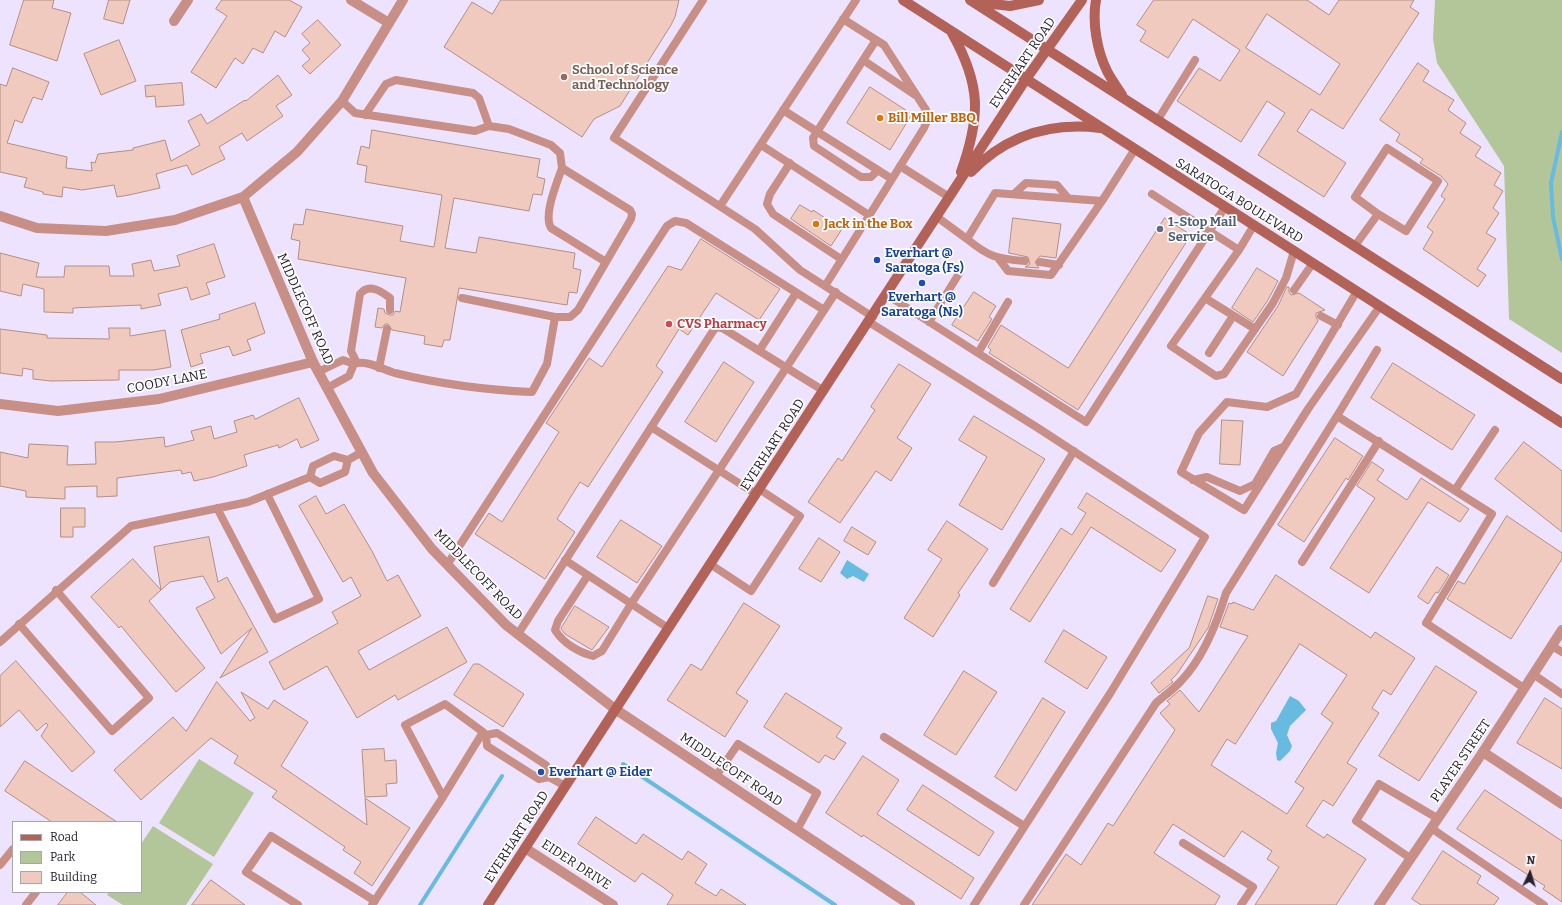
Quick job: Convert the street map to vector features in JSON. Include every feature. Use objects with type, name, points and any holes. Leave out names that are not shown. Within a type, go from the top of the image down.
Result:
[{"type":"main road","name":"SARATOGA BOULEVARD","points":[[903,0],[1562,423]]},
{"type":"main road","name":"SARATOGA BOULEVARD","points":[[970,0],[1562,379]]},
{"type":"main road","points":[[970,0],[1010,6],[1039,0]]},
{"type":"main road","name":"EVERHART ROAD","points":[[488,905],[887,295],[1026,79],[1082,0]]},
{"type":"main road","points":[[1096,0],[1094,11],[1097,40],[1106,71],[1124,99]]},
{"type":"main road","points":[[951,31],[961,49],[971,75],[976,102],[971,138],[952,193]]},
{"type":"main road","points":[[952,193],[980,163],[1009,143],[1037,130],[1069,126],[1102,129]]},
{"type":"street","points":[[174,21],[188,0]]},
{"type":"street","points":[[352,0],[388,23]]},
{"type":"street","points":[[0,216],[36,228],[106,231],[175,220],[243,197],[297,152],[342,101],[403,0]]},
{"type":"street","name":"MIDDLECOFF ROAD","points":[[243,197],[318,372],[373,472],[432,549],[506,625],[615,709],[910,905]]},
{"type":"street","name":"COODY LANE","points":[[0,404],[58,411],[159,399],[313,362]]},
{"type":"street","name":"PLAYER STREET","points":[[1379,905],[1483,752],[1562,630]]},
{"type":"street","points":[[1483,752],[1562,804]]},
{"type":"street","name":"EIDER DRIVE","points":[[525,848],[613,905]]},
{"type":"lane","points":[[703,0],[614,138],[755,229],[800,270],[836,292],[871,319],[1205,537],[1111,692],[974,905]]},
{"type":"lane","points":[[720,206],[856,0]]},
{"type":"lane","points":[[825,286],[928,119],[926,110],[884,45],[843,19]]},
{"type":"lane","points":[[876,40],[816,131],[813,138],[814,146],[861,177],[871,177],[878,170]]},
{"type":"lane","points":[[863,60],[918,97]]},
{"type":"lane","points":[[1157,121],[1195,60]]},
{"type":"lane","points":[[365,115],[386,84],[396,80],[473,93],[479,98],[489,126]]},
{"type":"lane","points":[[342,101],[355,113],[475,131],[489,126],[509,129],[551,145],[560,153],[562,168],[548,213],[547,223],[551,228],[606,262]]},
{"type":"lane","points":[[783,110],[892,179]]},
{"type":"lane","points":[[761,145],[869,215]]},
{"type":"lane","points":[[1387,148],[1438,181],[1406,231],[1378,214],[1355,198],[1387,148]]},
{"type":"lane","points":[[1000,259],[1008,271],[1051,276],[1060,265],[1102,201],[1134,149]]},
{"type":"lane","points":[[790,163],[770,194],[767,204],[773,214],[841,259]]},
{"type":"lane","points":[[900,166],[952,193]]},
{"type":"lane","points":[[462,298],[555,317],[570,317],[578,310],[631,220],[632,214],[630,210],[562,168]]},
{"type":"lane","points":[[1014,194],[1026,183],[1057,185],[1068,198]]},
{"type":"lane","points":[[967,239],[996,193],[1102,201]]},
{"type":"lane","points":[[1152,194],[1239,250]]},
{"type":"lane","points":[[887,295],[1086,422],[1208,231],[1225,207]]},
{"type":"lane","points":[[1354,247],[1378,214]]},
{"type":"lane","points":[[937,217],[979,249],[1000,259],[1025,261]]},
{"type":"lane","points":[[447,564],[667,226],[675,221],[686,223],[824,310]]},
{"type":"lane","points":[[1254,225],[1239,250],[1171,346],[1216,376],[1224,374],[1255,329],[1286,278],[1294,251]]},
{"type":"lane","points":[[1040,262],[1060,265]]},
{"type":"lane","points":[[1294,290],[1313,263]]},
{"type":"lane","points":[[929,322],[960,272]]},
{"type":"lane","points":[[356,364],[351,351],[360,294],[369,288],[381,290],[390,298],[390,310]]},
{"type":"lane","points":[[588,575],[558,621],[555,630],[560,638],[583,653],[593,656],[602,651],[631,604],[836,292]]},
{"type":"lane","points":[[1357,292],[1296,394],[1267,407],[1227,402],[1199,433],[1180,472],[1244,510],[1284,446],[1380,306]]},
{"type":"lane","points":[[759,350],[796,293]]},
{"type":"lane","points":[[1205,298],[1255,329]]},
{"type":"lane","points":[[978,353],[1008,302]]},
{"type":"lane","points":[[1209,352],[1233,316]]},
{"type":"lane","points":[[1321,316],[1338,325]]},
{"type":"lane","points":[[318,372],[343,360],[356,364],[362,363],[396,373],[489,390],[532,392],[547,364],[555,317]]},
{"type":"lane","points":[[518,634],[717,327],[724,329],[824,391]]},
{"type":"lane","points":[[380,368],[387,329]]},
{"type":"lane","points":[[1024,905],[1156,703],[1182,680],[1209,641],[1218,620],[1226,593],[1377,350]]},
{"type":"lane","points":[[327,388],[349,376],[356,364]]},
{"type":"lane","points":[[1337,416],[1492,514],[1426,623],[1524,688]]},
{"type":"lane","points":[[651,427],[719,471],[800,516],[751,591],[710,564]]},
{"type":"lane","points":[[1455,490],[1495,430]]},
{"type":"lane","points":[[1302,562],[1378,441]]},
{"type":"lane","points":[[1193,480],[1207,477],[1240,492],[1255,484],[1274,451],[1284,446]]},
{"type":"lane","points":[[993,583],[1074,451]]},
{"type":"lane","points":[[310,477],[313,466],[334,456],[348,460],[362,452]]},
{"type":"lane","points":[[0,642],[56,590],[131,526],[248,502],[310,477],[320,482],[345,472],[348,460]]},
{"type":"lane","points":[[217,508],[275,619],[319,599],[267,494]]},
{"type":"lane","points":[[565,560],[668,628]]},
{"type":"lane","points":[[19,624],[112,731],[150,698],[56,590]]},
{"type":"lane","points":[[1552,646],[1562,652]]},
{"type":"lane","points":[[1533,674],[1562,694]]},
{"type":"lane","points":[[443,797],[405,725],[445,704],[484,734],[487,746],[539,779],[549,777],[565,786]]},
{"type":"lane","points":[[484,734],[498,733],[546,766],[549,777]]},
{"type":"lane","points":[[298,905],[246,872],[271,836],[374,903],[484,734]]},
{"type":"lane","points":[[884,737],[1024,826]]},
{"type":"lane","points":[[716,776],[738,744],[817,793],[797,830]]},
{"type":"lane","points":[[1410,858],[1356,821],[1379,784],[1437,818]]},
{"type":"lane","points":[[1431,828],[1544,905]]},
{"type":"lane","points":[[1183,843],[1253,887],[1241,905]]},
{"type":"lane","points":[[0,865],[12,850]]},
{"type":"lane","points":[[26,905],[35,893]]},
{"type":"green space","points":[[1435,0],[1562,0],[1562,353],[1509,319],[1504,166],[1437,63],[1433,39]]},
{"type":"green space","points":[[199,759],[254,793],[214,857],[159,823]]},
{"type":"green space","points":[[153,826],[213,864],[186,905],[123,905],[107,895],[108,893],[142,893],[142,842]]},
{"type":"water","points":[[847,560],[869,574],[864,582],[853,576],[847,579],[840,573]]},
{"type":"water","points":[[1290,696],[1299,701],[1306,710],[1290,726],[1287,735],[1292,746],[1290,751],[1280,761],[1277,760],[1276,753],[1278,743],[1271,729],[1271,723],[1276,721]]},
{"type":"building","points":[[24,0],[54,0],[52,8],[71,13],[57,61],[10,45]]},
{"type":"building","points":[[109,0],[130,0],[123,24],[104,19]]},
{"type":"building","points":[[222,0],[289,0],[302,7],[285,37],[275,31],[263,53],[253,48],[243,64],[235,58],[216,88],[191,72],[227,16],[216,9]]},
{"type":"building","name":"School of Science and Technology","points":[[501,0],[679,0],[675,17],[671,25],[620,106],[594,119],[582,137],[444,47],[472,2],[492,14]]},
{"type":"building","points":[[1154,0],[1307,0],[1329,15],[1339,0],[1414,0],[1410,7],[1419,13],[1343,129],[1311,109],[1297,131],[1346,163],[1324,197],[1258,155],[1285,113],[1267,101],[1241,142],[1177,101],[1199,68],[1220,81],[1240,50],[1193,19],[1168,58],[1140,41],[1146,31],[1137,25]],"holes":[[[1267,14],[1340,64],[1320,95],[1246,48]]]},
{"type":"building","points":[[318,20],[341,45],[310,74],[302,66],[310,59],[302,50],[310,43],[302,34]]},
{"type":"building","points":[[119,40],[136,81],[101,95],[84,54]]},
{"type":"building","points":[[1418,63],[1429,71],[1423,81],[1454,100],[1448,110],[1466,123],[1460,133],[1481,147],[1475,156],[1501,173],[1494,185],[1503,191],[1493,208],[1499,213],[1486,233],[1496,239],[1477,269],[1486,275],[1478,287],[1423,249],[1433,232],[1427,227],[1445,199],[1441,196],[1448,184],[1441,176],[1420,163],[1423,159],[1396,141],[1400,134],[1380,120]]},
{"type":"building","points":[[13,68],[49,82],[42,100],[33,97],[22,123],[15,120],[7,143],[67,157],[66,168],[92,171],[91,162],[95,163],[98,154],[133,150],[133,148],[165,140],[171,161],[200,145],[188,121],[201,114],[207,124],[245,100],[246,101],[278,75],[292,95],[276,106],[283,116],[247,141],[242,133],[219,147],[225,159],[192,175],[187,165],[156,174],[160,188],[117,197],[114,185],[82,190],[63,187],[62,197],[43,194],[43,192],[24,187],[27,178],[0,172],[0,84],[6,86]]},
{"type":"building","points":[[182,83],[184,105],[156,107],[155,96],[146,97],[145,86]]},
{"type":"building","name":"Bill Miller BBQ","points":[[870,87],[912,114],[890,150],[847,123]]},
{"type":"building","points":[[372,130],[540,159],[537,177],[545,179],[542,195],[533,194],[529,211],[454,198],[445,248],[476,253],[479,237],[575,253],[573,268],[581,270],[577,293],[569,292],[567,305],[459,288],[450,340],[444,340],[442,347],[424,344],[425,336],[392,330],[388,324],[385,324],[382,328],[375,327],[378,308],[384,309],[385,313],[390,315],[393,315],[395,311],[400,312],[406,278],[298,259],[300,241],[291,239],[294,224],[303,225],[306,209],[403,226],[400,241],[434,247],[442,195],[365,182],[367,166],[357,164],[361,146],[369,148]]},
{"type":"building","name":"Jack in the Box","points":[[800,205],[812,212],[813,210],[842,229],[831,246],[791,219]]},
{"type":"building","points":[[1013,218],[1061,224],[1056,258],[1040,256],[1035,262],[1039,268],[1025,267],[1030,264],[1028,257],[1009,253]]},
{"type":"building","points":[[1165,218],[1191,235],[1078,410],[989,353],[991,350],[988,347],[1001,325],[1068,368]]},
{"type":"building","points":[[701,239],[780,289],[759,320],[716,293],[688,335],[679,329],[656,366],[663,372],[588,487],[580,482],[557,519],[575,532],[545,579],[475,534],[489,513],[502,522],[559,432],[546,423],[589,358],[602,367],[668,266],[681,270]]},
{"type":"building","points":[[214,244],[225,277],[206,283],[210,294],[191,300],[187,287],[158,294],[161,305],[141,309],[141,305],[73,308],[73,313],[44,312],[44,289],[23,284],[21,296],[0,291],[0,253],[39,263],[36,277],[64,277],[65,266],[109,266],[110,276],[134,276],[132,264],[151,260],[154,271],[180,266],[177,256]]},
{"type":"building","points":[[1257,268],[1278,281],[1268,300],[1253,322],[1232,308]]},
{"type":"building","points":[[1287,287],[1289,287],[1289,292],[1291,295],[1299,293],[1325,310],[1316,313],[1318,321],[1283,376],[1247,352],[1278,306]]},
{"type":"building","points":[[974,292],[996,306],[989,317],[992,319],[978,341],[952,325]]},
{"type":"building","points":[[255,303],[265,333],[247,340],[251,350],[233,356],[229,346],[200,354],[203,363],[191,367],[181,330],[220,319],[219,315]]},
{"type":"building","points":[[109,328],[130,328],[130,336],[165,330],[171,367],[154,370],[119,370],[119,380],[51,381],[33,379],[33,370],[23,368],[22,376],[0,373],[0,329],[47,335],[47,338],[109,339]]},
{"type":"building","points":[[724,362],[754,382],[716,442],[685,422]]},
{"type":"building","points":[[1393,363],[1475,415],[1452,450],[1371,398]]},
{"type":"building","points":[[899,364],[931,384],[897,438],[912,448],[891,481],[876,471],[840,523],[808,502],[838,458],[842,461],[875,410],[871,407]]},
{"type":"building","points":[[299,398],[319,440],[301,448],[297,439],[279,448],[278,445],[244,455],[247,466],[213,477],[194,481],[191,472],[182,474],[181,470],[117,478],[117,496],[97,497],[97,486],[65,487],[65,499],[26,497],[26,491],[0,486],[0,452],[28,458],[29,444],[68,446],[67,465],[96,464],[95,442],[115,442],[164,437],[165,447],[194,440],[191,431],[211,426],[214,439],[237,432],[234,421],[253,415],[255,419]]},
{"type":"building","points":[[974,416],[1045,459],[1002,530],[959,505],[987,457],[959,440]]},
{"type":"building","points":[[1222,420],[1243,421],[1240,465],[1220,464]]},
{"type":"building","points":[[1335,438],[1363,456],[1348,480],[1346,478],[1304,542],[1278,525]]},
{"type":"building","points":[[1524,442],[1562,471],[1562,532],[1495,479]]},
{"type":"building","points":[[1372,462],[1384,470],[1377,480],[1407,500],[1421,478],[1469,509],[1460,522],[1428,502],[1369,593],[1330,568],[1375,498],[1357,486]]},
{"type":"building","points":[[1087,493],[1176,550],[1161,572],[1091,527],[1030,622],[1010,609],[1061,528],[1072,535],[1086,513],[1078,508]]},
{"type":"building","points":[[316,496],[326,514],[344,504],[372,551],[387,581],[398,575],[421,616],[358,651],[369,670],[447,627],[467,662],[398,700],[395,695],[357,718],[327,666],[284,690],[269,662],[338,623],[332,612],[361,596],[351,577],[343,582],[299,506]]},
{"type":"building","points":[[61,508],[85,508],[85,527],[73,527],[73,537],[61,537]]},
{"type":"building","points":[[1507,516],[1562,553],[1562,559],[1511,639],[1447,599],[1458,581],[1464,584]]},
{"type":"building","points":[[621,520],[662,546],[637,583],[597,557]]},
{"type":"building","points":[[947,521],[988,549],[958,593],[960,595],[933,637],[904,618],[942,559],[928,550]]},
{"type":"building","points":[[852,527],[876,542],[868,555],[844,541]]},
{"type":"building","points":[[209,537],[218,582],[227,577],[268,652],[220,678],[252,628],[221,654],[196,608],[215,598],[203,576],[170,582],[161,590],[154,547]]},
{"type":"building","points":[[819,538],[840,552],[821,582],[799,569]]},
{"type":"building","points":[[133,559],[161,590],[149,601],[205,668],[176,692],[121,626],[119,628],[91,597]]},
{"type":"building","points":[[1437,567],[1449,575],[1438,593],[1436,592],[1428,604],[1418,597]]},
{"type":"building","points":[[1276,575],[1371,638],[1375,632],[1415,658],[1391,695],[1383,690],[1372,708],[1379,713],[1347,763],[1357,769],[1333,806],[1323,800],[1306,826],[1324,838],[1327,834],[1366,859],[1336,905],[1255,905],[1279,867],[1267,859],[1272,851],[1242,831],[1224,857],[1173,824],[1154,853],[1220,896],[1215,905],[1032,905],[1066,854],[1081,865],[1108,823],[1113,826],[1175,730],[1160,713],[1170,704],[1167,701],[1180,690],[1199,712],[1248,636],[1220,627],[1229,603],[1232,604],[1233,602],[1253,610]],"holes":[[[1300,644],[1347,675],[1321,714],[1333,723],[1295,782],[1304,788],[1287,814],[1211,765],[1227,739],[1235,744]]]},
{"type":"building","points":[[1208,596],[1218,599],[1208,628],[1177,674],[1171,680],[1173,682],[1159,693],[1151,683],[1189,648]]},
{"type":"building","points":[[744,603],[780,626],[736,693],[748,701],[725,737],[667,700],[691,664],[701,670]]},
{"type":"building","points":[[575,606],[609,627],[592,650],[565,634],[561,629]]},
{"type":"building","points":[[1064,630],[1107,657],[1087,689],[1045,662]]},
{"type":"building","points":[[16,661],[95,752],[72,772],[41,736],[48,725],[46,723],[37,731],[19,710],[0,727],[0,676]]},
{"type":"building","points":[[474,664],[479,664],[524,694],[503,727],[454,695]]},
{"type":"building","points":[[1436,666],[1477,692],[1419,781],[1379,756]]},
{"type":"building","points":[[964,671],[997,692],[956,755],[924,735]]},
{"type":"building","points":[[217,682],[250,721],[255,718],[241,692],[268,709],[274,700],[308,722],[281,766],[367,825],[365,798],[410,828],[372,886],[354,873],[361,862],[343,850],[345,847],[272,797],[277,791],[234,763],[238,756],[211,738],[141,800],[114,770],[173,717],[186,731]]},
{"type":"building","points":[[786,693],[842,728],[836,737],[846,743],[834,760],[825,755],[819,763],[764,727]]},
{"type":"building","points":[[1043,698],[1065,712],[1016,791],[995,777]]},
{"type":"building","points":[[1545,698],[1562,709],[1562,769],[1517,743]]},
{"type":"building","points":[[384,749],[385,761],[396,760],[397,783],[386,784],[387,796],[365,797],[362,750]]},
{"type":"building","points":[[863,756],[899,780],[877,814],[974,878],[961,899],[863,835],[862,837],[826,813]]},
{"type":"building","points":[[25,761],[115,821],[50,821],[5,791]]},
{"type":"building","points":[[923,785],[994,832],[979,856],[907,810]]},
{"type":"building","points":[[1485,790],[1562,841],[1562,902],[1543,889],[1545,886],[1457,829]]},
{"type":"building","points":[[596,817],[636,844],[643,834],[682,860],[688,851],[707,864],[695,883],[716,896],[721,889],[746,905],[667,905],[673,895],[664,888],[642,873],[635,882],[578,844]]},
{"type":"building","points":[[1443,851],[1481,876],[1477,883],[1499,898],[1494,905],[1421,905],[1412,899]]},
{"type":"building","points":[[211,880],[245,905],[192,905]]},
{"type":"building","points":[[67,893],[81,893],[96,905],[58,905]]},
{"type":"waterway","points":[[1562,132],[1551,183],[1553,217],[1562,259]]},
{"type":"waterway","points":[[623,764],[835,905]]},
{"type":"waterway","points":[[420,905],[502,776]]},
{"type":"place","name":"School of Science and Technology","points":[[564,77]]},
{"type":"place","name":"Bill Miller BBQ","points":[[880,118]]},
{"type":"place","name":"Jack in the Box","points":[[816,224]]},
{"type":"place","name":"1-Stop Mail Service","points":[[1160,229]]},
{"type":"place","name":"Everhart @ Saratoga (Fs)","points":[[877,260]]},
{"type":"place","name":"Everhart @ Saratoga (Ns)","points":[[922,283]]},
{"type":"place","name":"CVS Pharmacy","points":[[669,324]]},
{"type":"place","name":"Everhart @ Eider","points":[[541,772]]}]
